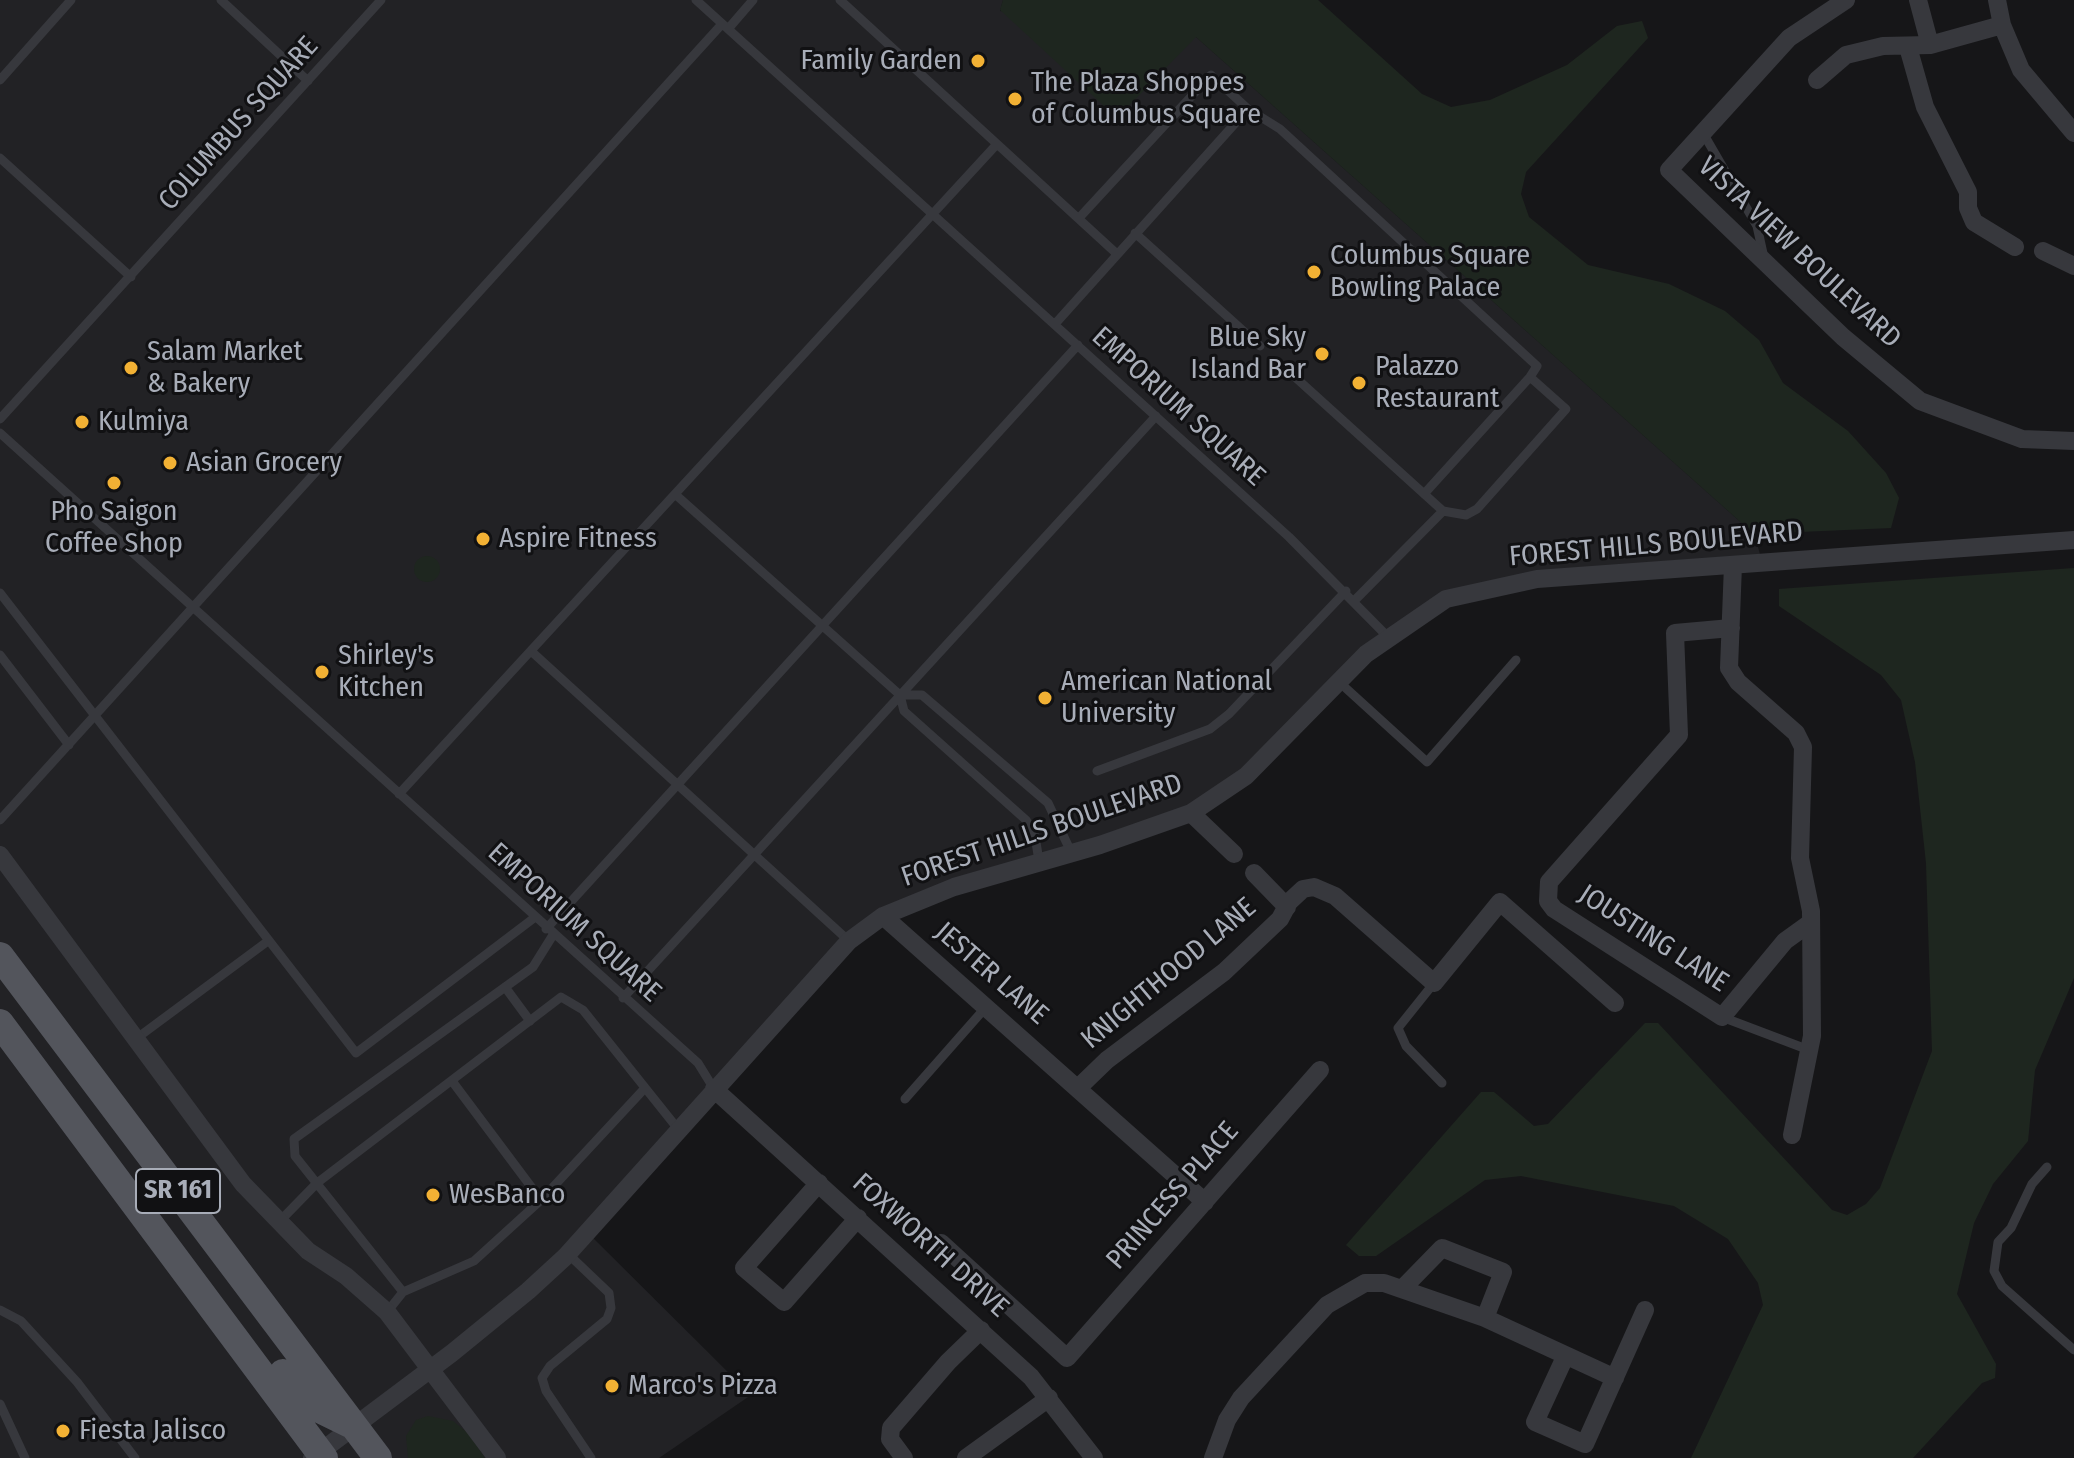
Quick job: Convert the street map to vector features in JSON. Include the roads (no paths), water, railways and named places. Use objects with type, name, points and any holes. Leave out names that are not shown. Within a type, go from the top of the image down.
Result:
[{"type":"main road","name":"SR 161","points":[[0,956],[378,1458]]},
{"type":"main road","name":"SR 161","points":[[0,1023],[321,1457]]},
{"type":"main road","points":[[99,1156],[213,1284],[305,1402],[355,1427]]},
{"type":"street","name":"VISTA VIEW BOULEVARD","points":[[1846,0],[1789,38],[1669,170],[1843,337],[1920,401],[2022,439],[2074,441]]},
{"type":"street","points":[[1918,0],[1930,45]]},
{"type":"street","points":[[1997,0],[2002,25],[2021,70],[2074,133]]},
{"type":"street","points":[[1817,80],[1846,55],[1883,46],[1930,45],[2002,25]]},
{"type":"street","points":[[1908,47],[1925,107],[1968,192],[1968,208],[1974,222],[2015,247]]},
{"type":"street","points":[[2043,251],[2074,266]]},
{"type":"street","name":"FOREST HILLS BOULEVARD","points":[[321,1457],[528,1291],[567,1253],[849,941],[883,916],[954,887],[1191,813],[1246,776],[1338,681],[1389,638],[1446,599],[1525,582],[2074,540]]},
{"type":"street","points":[[1733,565],[1729,668],[1738,682],[1801,739],[1800,858],[1811,911],[1809,1050],[1792,1135]]},
{"type":"street","name":"JOUSTING LANE","points":[[1722,1017],[1554,909],[1547,892],[1549,882],[1679,735],[1675,633],[1731,628]]},
{"type":"street","points":[[1191,813],[1234,854]]},
{"type":"street","points":[[0,855],[243,1184],[308,1251],[346,1276],[387,1312],[497,1458]]},
{"type":"street","points":[[1254,873],[1287,907]]},
{"type":"street","name":"KNIGHTHOOD LANE","points":[[1078,1088],[1107,1060],[1224,972],[1280,919],[1303,889],[1325,889],[1434,983]]},
{"type":"street","points":[[1434,983],[1500,902],[1615,1003]]},
{"type":"street","name":"JESTER LANE","points":[[883,916],[1205,1202]]},
{"type":"street","points":[[1722,1017],[1785,941],[1810,923]]},
{"type":"street","name":"PRINCESS PLACE","points":[[941,1243],[1067,1358],[1320,1070]]},
{"type":"street","name":"FOXWORTH DRIVE","points":[[714,1089],[981,1330],[1049,1398],[1094,1458]]},
{"type":"street","points":[[819,1183],[744,1268],[784,1302],[858,1218]]},
{"type":"street","points":[[1403,1288],[1442,1248],[1503,1272],[1485,1318]]},
{"type":"street","points":[[1213,1458],[1227,1420],[1241,1398],[1327,1305],[1365,1283],[1384,1283],[1403,1288],[1485,1318],[1615,1378]]},
{"type":"street","points":[[1565,1357],[1535,1422],[1585,1444],[1645,1310]]},
{"type":"street","points":[[904,1458],[890,1439],[891,1428],[948,1362],[981,1330]]},
{"type":"street","points":[[966,1458],[1049,1398]]},
{"type":"lane","points":[[0,80],[71,0]]},
{"type":"lane","points":[[221,0],[308,81]]},
{"type":"lane","name":"COLUMBUS SQUARE","points":[[0,419],[381,0]]},
{"type":"lane","points":[[696,0],[725,26]]},
{"type":"lane","points":[[0,820],[725,26],[753,0]]},
{"type":"lane","points":[[840,0],[1117,254]]},
{"type":"lane","name":"EMPORIUM SQUARE","points":[[725,26],[1346,591],[1389,638]]},
{"type":"lane","points":[[1079,218],[1211,75],[1248,109],[1280,129],[1537,366],[1424,494]]},
{"type":"lane","points":[[1055,324],[1248,109]]},
{"type":"lane","points":[[1703,133],[1757,226],[1764,261]]},
{"type":"lane","points":[[399,794],[997,144]]},
{"type":"lane","points":[[0,158],[131,277]]},
{"type":"lane","points":[[1135,233],[1260,346]]},
{"type":"lane","points":[[403,1292],[295,1156],[294,1139],[533,967],[549,932],[677,784],[1078,345]]},
{"type":"lane","points":[[1285,368],[1443,511],[1466,515],[1477,509],[1566,409],[1530,377]]},
{"type":"lane","points":[[623,998],[1156,416]]},
{"type":"lane","points":[[0,433],[193,608]]},
{"type":"lane","points":[[676,495],[900,695],[904,711],[1026,820],[1035,836],[1039,861]]},
{"type":"lane","points":[[1355,600],[1443,511]]},
{"type":"lane","points":[[1097,771],[1210,729],[1229,714],[1346,591]]},
{"type":"lane","points":[[0,593],[356,1053],[534,918]]},
{"type":"lane","name":"EMPORIUM SQUARE","points":[[193,608],[549,932],[698,1063],[714,1089]]},
{"type":"lane","points":[[531,651],[849,941]]},
{"type":"lane","points":[[0,655],[69,745]]},
{"type":"lane","points":[[1338,681],[1427,762],[1516,660]]},
{"type":"lane","points":[[900,695],[922,695],[1048,803],[1071,852]]},
{"type":"lane","points":[[137,1038],[268,941]]},
{"type":"lane","points":[[1434,983],[1398,1028],[1406,1046],[1442,1083]]},
{"type":"lane","points":[[505,987],[530,1021]]},
{"type":"lane","points":[[278,1223],[317,1183],[561,997],[583,1010],[678,1129]]},
{"type":"lane","points":[[905,1099],[986,1007]]},
{"type":"lane","points":[[1722,1017],[1809,1050]]},
{"type":"lane","points":[[452,1081],[541,1200]]},
{"type":"lane","points":[[387,1312],[403,1292],[474,1261],[541,1200],[645,1088]]},
{"type":"lane","points":[[2047,1167],[2032,1184],[2011,1228],[1998,1242],[1994,1271],[2002,1286],[2074,1350]]},
{"type":"lane","points":[[567,1253],[609,1293],[611,1308],[607,1319],[550,1366],[542,1378],[546,1391],[591,1458]]},
{"type":"lane","points":[[0,1310],[21,1321],[77,1382],[135,1458]]},
{"type":"lane","points":[[0,1404],[25,1458]]},
{"type":"place","name":"Family Garden","points":[[978,61]]},
{"type":"place","name":"The Plaza Shoppes of Columbus Square","points":[[1015,99]]},
{"type":"place","name":"Columbus Square Bowling Palace","points":[[1314,272]]},
{"type":"place","name":"Blue Sky Island Bar","points":[[1322,354]]},
{"type":"place","name":"Salam Market & Bakery","points":[[131,368]]},
{"type":"place","name":"Palazzo Restaurant","points":[[1359,383]]},
{"type":"place","name":"Kulmiya","points":[[82,422]]},
{"type":"place","name":"Asian Grocery","points":[[170,463]]},
{"type":"place","name":"Pho Saigon Coffee Shop","points":[[114,483]]},
{"type":"place","name":"Aspire Fitness","points":[[483,539]]},
{"type":"place","name":"Shirley's Kitchen","points":[[322,672]]},
{"type":"place","name":"American National University","points":[[1045,698]]},
{"type":"place","name":"WesBanco","points":[[433,1195]]},
{"type":"place","name":"Marco's Pizza","points":[[612,1386]]},
{"type":"place","name":"Fiesta Jalisco","points":[[63,1431]]}]
